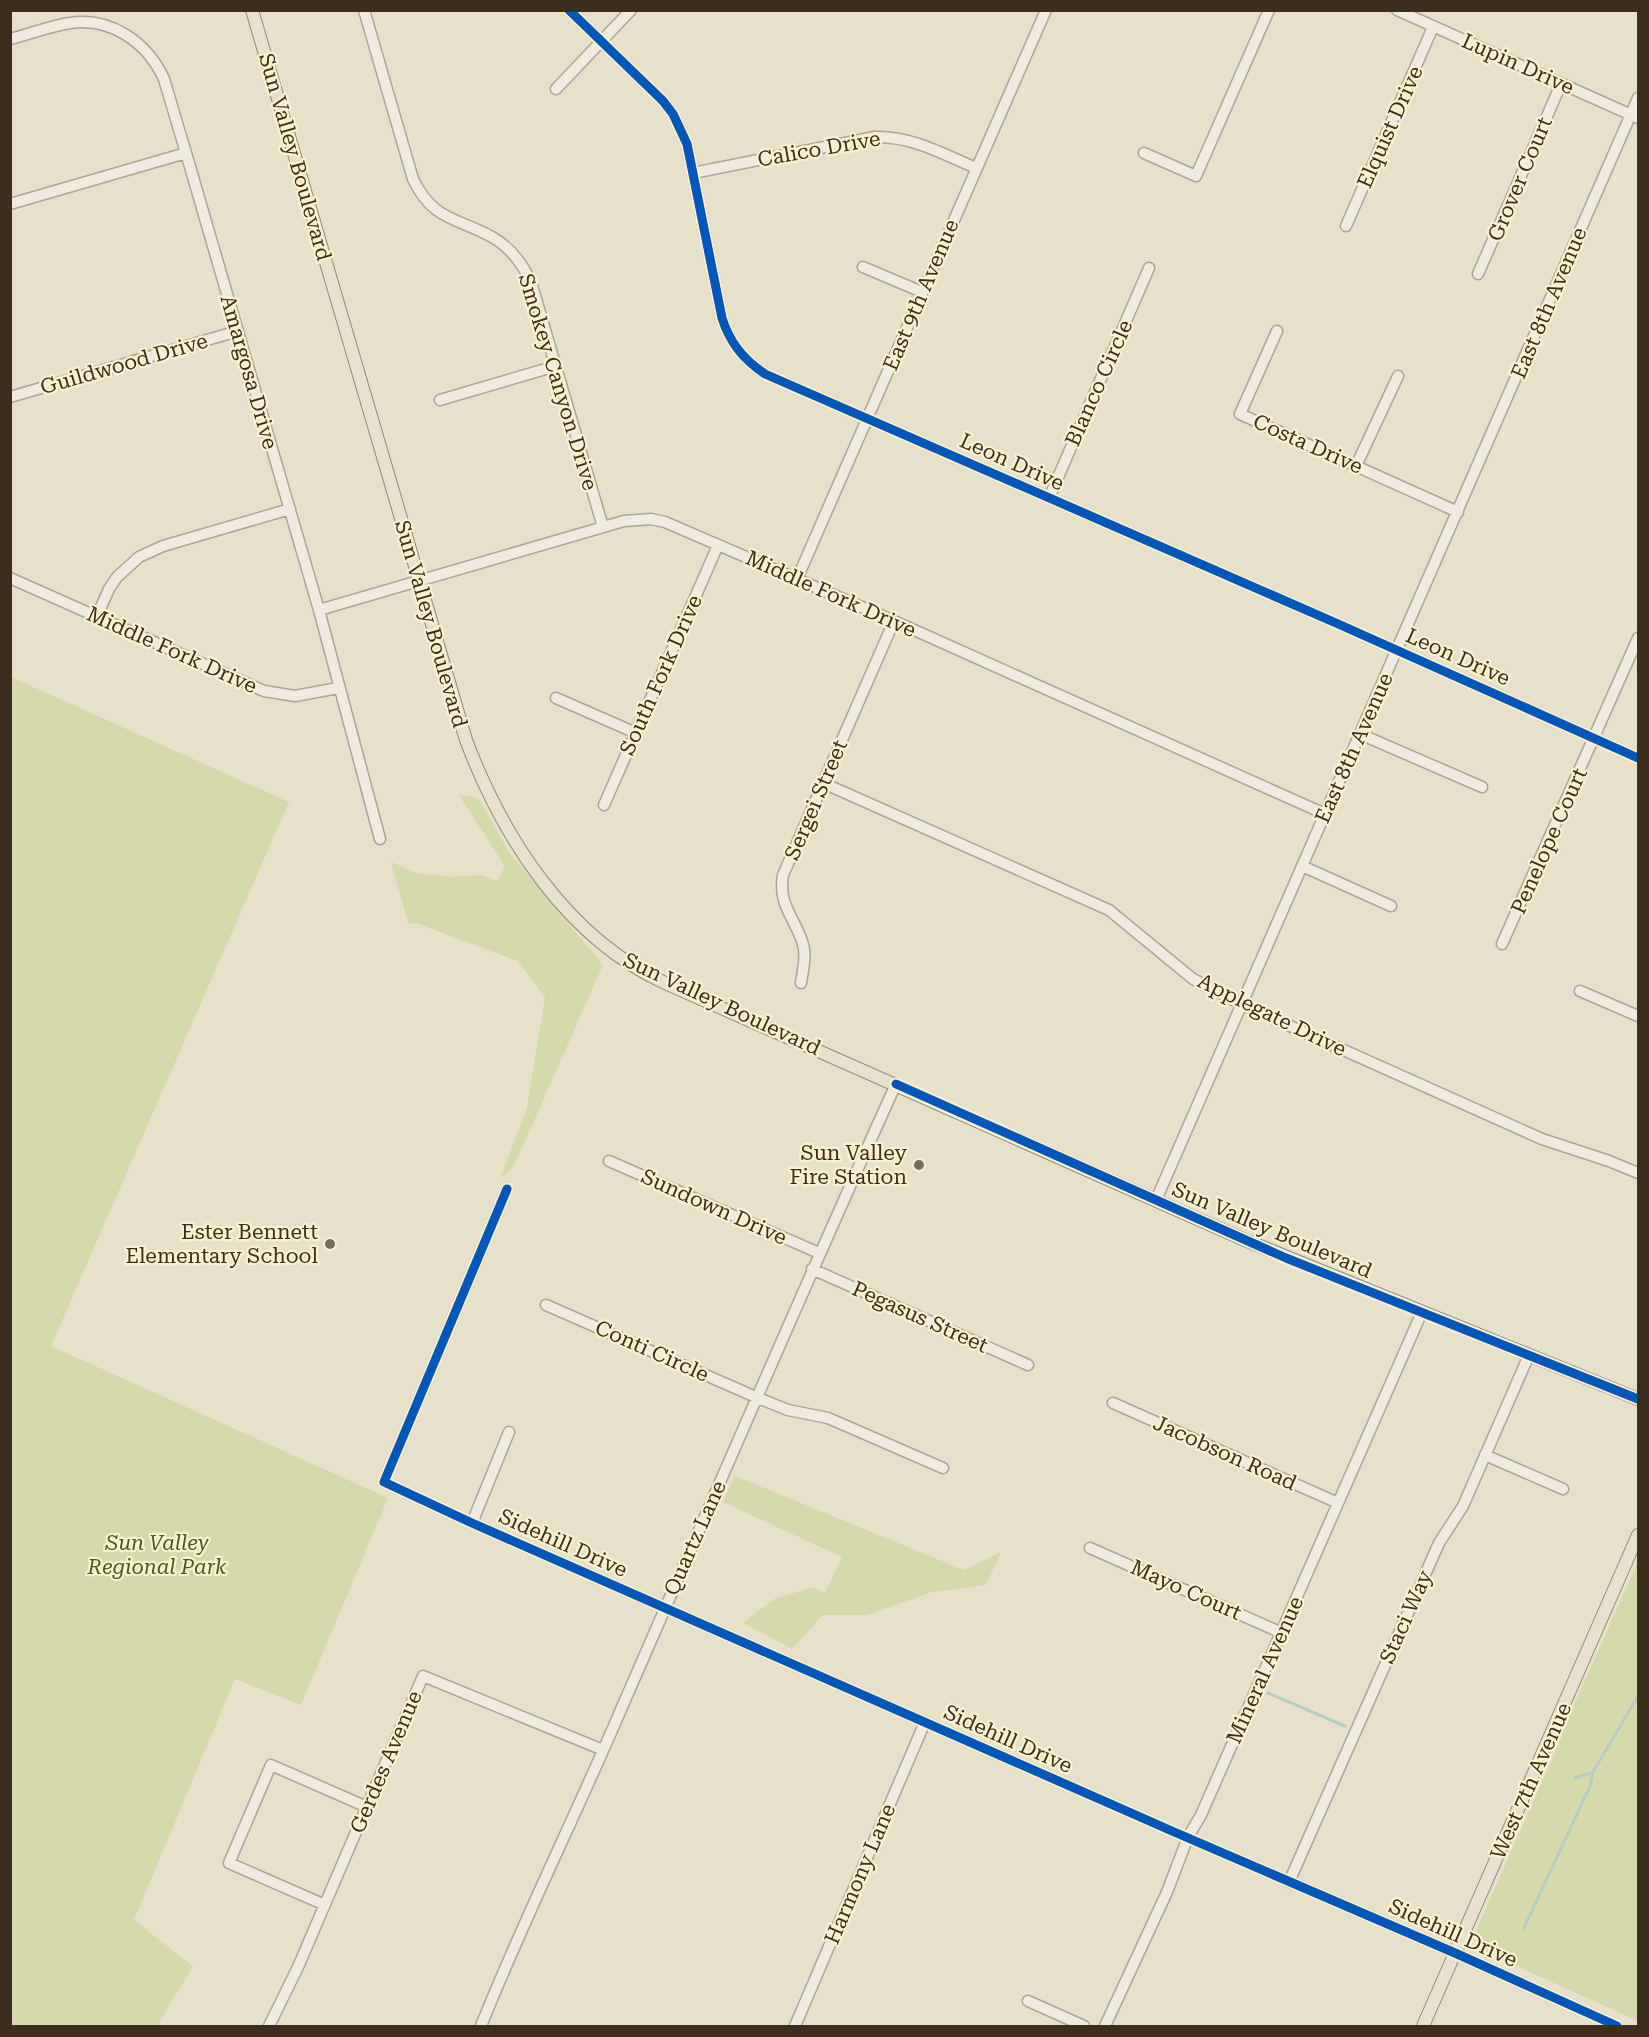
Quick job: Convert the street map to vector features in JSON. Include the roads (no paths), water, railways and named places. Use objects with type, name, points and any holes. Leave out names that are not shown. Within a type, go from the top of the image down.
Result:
[{"type":"main road","name":"Sun Valley Boulevard","points":[[252,10],[466,740],[490,798],[507,826],[539,875],[582,926],[615,954],[650,976],[1286,1258],[1638,1399]]},
{"type":"main road","name":"West 7th Avenue","points":[[1423,2026],[1638,1535]]},
{"type":"street","name":"Smokey Canyon Drive","points":[[364,10],[418,190],[435,210],[446,218],[493,238],[517,258],[531,282],[603,527]]},
{"type":"street","name":"Leon Drive","points":[[568,10],[663,101],[673,114],[687,144],[722,318],[733,344],[743,356],[765,374],[1397,650],[1638,758]]},
{"type":"street","points":[[556,89],[631,10]]},
{"type":"street","name":"East 9th Avenue","points":[[797,579],[1046,10]]},
{"type":"street","points":[[1144,153],[1196,176],[1269,10]]},
{"type":"street","name":"Lupin Drive","points":[[1396,10],[1635,117]]},
{"type":"street","name":"Amargosa Drive","points":[[10,39],[58,26],[85,22],[108,27],[129,36],[151,56],[164,79],[319,610],[380,839]]},
{"type":"street","name":"Elquist Drive","points":[[1346,226],[1433,27]]},
{"type":"street","name":"Grover Court","points":[[1478,274],[1561,84]]},
{"type":"street","name":"East 8th Avenue","points":[[1155,1200],[1635,117],[1638,98]]},
{"type":"street","name":"Calico Drive","points":[[693,173],[889,136],[917,143],[976,168]]},
{"type":"street","points":[[10,204],[186,153]]},
{"type":"street","points":[[863,267],[922,292]]},
{"type":"street","name":"Blanco Circle","points":[[1049,498],[1149,268]]},
{"type":"street","name":"Guildwood Drive","points":[[10,398],[238,331]]},
{"type":"street","name":"Costa Drive","points":[[1276,331],[1240,414],[1458,512]]},
{"type":"street","points":[[440,400],[556,366]]},
{"type":"street","points":[[1356,466],[1398,376]]},
{"type":"street","points":[[97,616],[117,577],[139,557],[163,546],[290,510]]},
{"type":"street","name":"Middle Fork Drive","points":[[319,610],[603,527],[631,520],[651,519],[665,522],[894,621],[1325,814]]},
{"type":"street","name":"South Fork Drive","points":[[604,805],[718,545]]},
{"type":"street","name":"Middle Fork Drive","points":[[10,578],[264,691],[295,696],[338,688]]},
{"type":"street","name":"Sergei Street","points":[[801,983],[804,952],[802,942],[785,904],[783,875],[894,621]]},
{"type":"street","name":"Penelope Court","points":[[1503,944],[1638,638]]},
{"type":"street","points":[[556,698],[636,733]]},
{"type":"street","points":[[1360,734],[1482,787]]},
{"type":"street","name":"Applegate Drive","points":[[823,783],[1115,914],[1193,979],[1241,1004],[1542,1139],[1638,1173]]},
{"type":"street","points":[[1302,866],[1391,906]]},
{"type":"street","points":[[1580,991],[1638,1016]]},
{"type":"street","name":"Quartz Lane","points":[[481,2026],[541,1884],[603,1750],[664,1607],[758,1398],[819,1253],[896,1084]]},
{"type":"street","name":"Sundown Drive","points":[[609,1161],[819,1253]]},
{"type":"street","name":"Sidehill Drive","points":[[507,1189],[384,1482],[472,1523],[1617,2026]]},
{"type":"street","name":"Pegasus Street","points":[[812,1269],[1028,1365]]},
{"type":"street","name":"Conti Circle","points":[[546,1305],[758,1398],[788,1410],[828,1418],[943,1468]]},
{"type":"street","name":"Mineral Avenue","points":[[1105,2026],[1167,1892],[1188,1837],[1202,1815],[1422,1312]]},
{"type":"street","name":"Staci Way","points":[[1289,1882],[1439,1543],[1463,1506],[1529,1355]]},
{"type":"street","name":"Jacobson Road","points":[[1113,1403],[1338,1503]]},
{"type":"street","points":[[472,1523],[509,1432]]},
{"type":"street","points":[[1485,1455],[1563,1489]]},
{"type":"street","name":"Mayo Court","points":[[1090,1548],[1282,1633]]},
{"type":"street","name":"Gerdes Avenue","points":[[269,2026],[298,1967],[423,1676],[603,1750]]},
{"type":"street","name":"Harmony Lane","points":[[795,2026],[925,1722]]},
{"type":"street","points":[[325,1905],[229,1863],[271,1765],[367,1807]]},
{"type":"street","points":[[1028,2001],[1084,2026]]},
{"type":"waterway","points":[[1268,1693],[1345,1726]]},
{"type":"waterway","points":[[1524,1928],[1590,1786],[1593,1772],[1638,1696]]},
{"type":"waterway","points":[[1575,1778],[1593,1772]]},
{"type":"place","name":"Sun Valley Fire Station","points":[[919,1165]]},
{"type":"place","name":"Ester Bennett Elementary School","points":[[330,1244]]},
{"type":"park label","name":"Sun Valley Regional Park","points":[[157,1555]]}]
